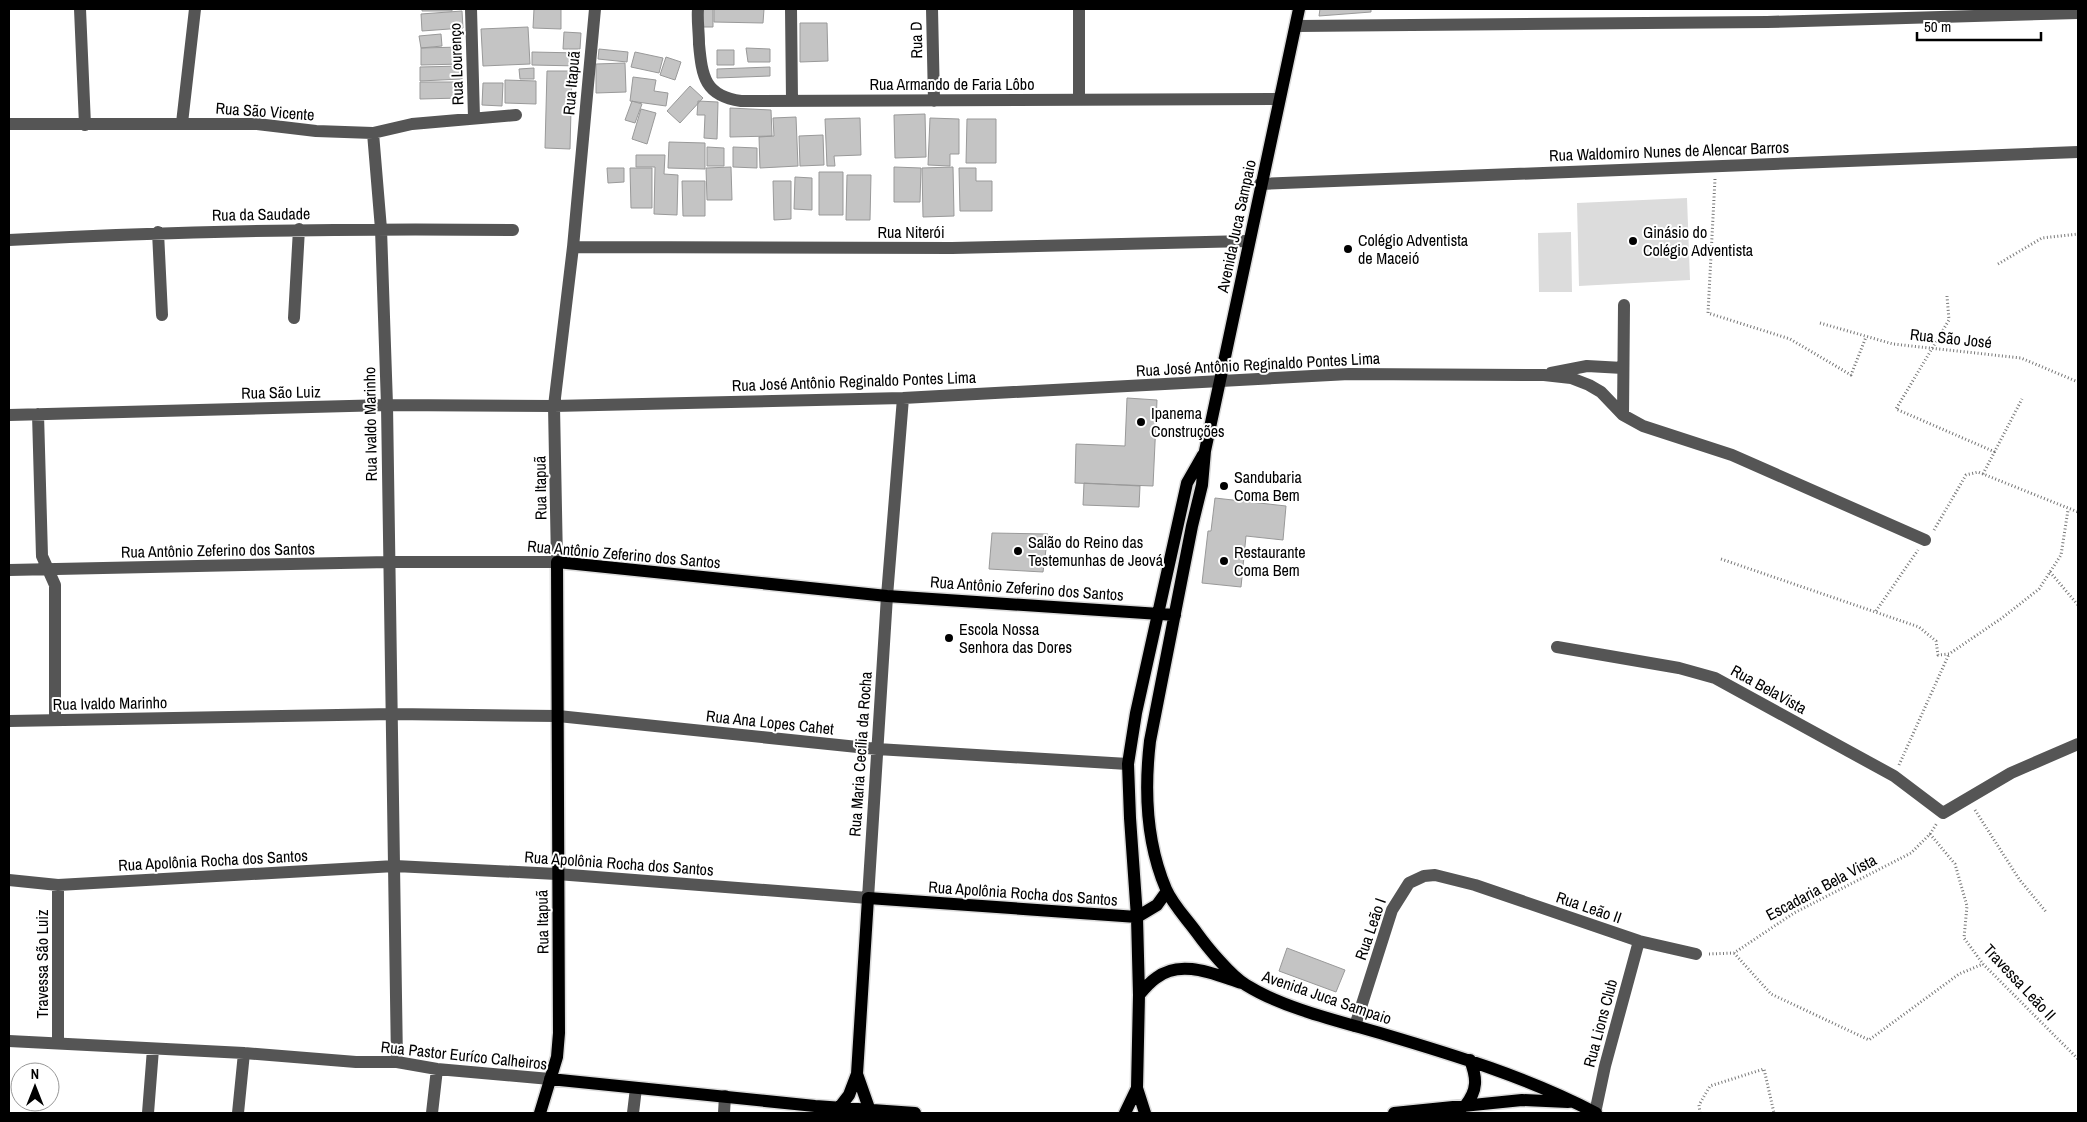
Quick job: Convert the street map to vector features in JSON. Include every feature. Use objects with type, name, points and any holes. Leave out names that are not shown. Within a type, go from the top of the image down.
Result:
[{"type":"main road","name":"Avenida Juca Sampaio","points":[[1299,9],[1297,26],[1260,184],[1205,451],[1202,485],[1175,615],[1147,768],[1147,814],[1153,853],[1167,891],[1206,946],[1245,984],[1287,1003],[1355,1026],[1470,1060],[1529,1081],[1595,1113]]},
{"type":"main road","name":"Avenida Juca Sampaio","points":[[1145,1113],[1137,1088],[1139,995],[1137,917],[1128,764],[1136,713],[1187,483],[1205,451]]},
{"type":"main road","name":"Rua Antônio Zeferino dos Santos","points":[[557,562],[887,596],[1158,612],[1175,615]]},
{"type":"main road","name":"Rua Itapuã","points":[[540,1113],[556,1057],[559,1033],[557,562]]},
{"type":"main road","name":"Rua Apolônia Rocha dos Santos","points":[[868,898],[1137,917],[1157,905],[1167,891]]},
{"type":"main road","name":"Rua Maria Cecília da Rocha","points":[[868,898],[857,1074],[870,1111]]},
{"type":"main road","points":[[1139,995],[1156,977],[1182,968],[1202,971],[1245,984]]},
{"type":"main road","points":[[1465,1106],[1476,1083],[1470,1060]]},
{"type":"main road","points":[[839,1108],[850,1095],[857,1074]]},
{"type":"main road","name":"Rua Pastor Euríco Calheiros","points":[[550,1079],[726,1096],[814,1110],[839,1108],[915,1113]]},
{"type":"main road","points":[[1125,1113],[1137,1088]]},
{"type":"main road","points":[[1394,1113],[1522,1100],[1574,1103]]},
{"type":"street","points":[[80,9],[85,125]]},
{"type":"street","points":[[182,123],[195,9]]},
{"type":"street","name":"Rua Lourenço","points":[[471,9],[474,118]]},
{"type":"street","name":"Rua Armando de Faria Lôbo","points":[[698,9],[701,64],[710,88],[727,99],[742,101],[934,102],[1279,99]]},
{"type":"street","points":[[791,9],[792,100]]},
{"type":"street","name":"Rua D","points":[[932,9],[934,102]]},
{"type":"street","points":[[1079,9],[1079,100]]},
{"type":"street","name":"Rua Itapuã","points":[[557,562],[554,406],[573,247],[594,13]]},
{"type":"street","points":[[1297,26],[1710,15],[2078,13]]},
{"type":"street","name":"Rua São Vicente","points":[[9,124],[257,124],[316,131],[373,133],[412,124],[516,115]]},
{"type":"street","name":"Rua Ivaldo Marinho","points":[[373,133],[381,229],[386,405],[397,1062]]},
{"type":"street","name":"Rua Waldomiro Nunes de Alencar Barros","points":[[1260,184],[2078,152]]},
{"type":"street","points":[[294,318],[299,229]]},
{"type":"street","name":"Rua da Saudade","points":[[9,240],[158,232],[299,229],[513,230]]},
{"type":"street","points":[[158,232],[162,315]]},
{"type":"street","name":"Rua Niterói","points":[[573,247],[952,248],[1248,241]]},
{"type":"street","points":[[1623,415],[1624,305]]},
{"type":"street","points":[[1544,375],[1566,368],[1587,366],[1623,368]]},
{"type":"street","name":"Rua José Antônio Reginaldo Pontes Lima","points":[[554,406],[902,398],[1349,374],[1544,375],[1571,378],[1589,385],[1601,392],[1623,415],[1643,426],[1732,455],[1925,540]]},
{"type":"street","name":"Rua Maria Cecília da Rocha","points":[[868,898],[887,596],[902,398]]},
{"type":"street","name":"Rua São Luiz","points":[[9,415],[386,405],[554,406]]},
{"type":"street","points":[[38,414],[42,556],[55,585],[56,720]]},
{"type":"street","name":"Rua Antônio Zeferino dos Santos","points":[[9,570],[389,562],[557,562]]},
{"type":"street","name":"Rua BelaVista","points":[[1556,647],[1679,668],[1715,678],[1894,776],[1943,814]]},
{"type":"street","name":"Rua Ivaldo Marinho","points":[[9,721],[392,714],[558,716]]},
{"type":"street","name":"Rua Ana Lopes Cahet","points":[[558,716],[877,749],[1128,764]]},
{"type":"street","points":[[1943,814],[2011,773],[2078,744]]},
{"type":"street","name":"Rua Apolônia Rocha dos Santos","points":[[9,880],[58,885],[395,866],[557,874],[868,898]]},
{"type":"street","name":"Rua Leão I","points":[[1355,1026],[1392,910],[1402,890],[1416,878],[1429,875],[1474,885]]},
{"type":"street","name":"Travessa São Luiz","points":[[58,885],[58,1043]]},
{"type":"street","name":"Rua Leão II","points":[[1474,885],[1638,941],[1696,954]]},
{"type":"street","name":"Rua Lions Club","points":[[1595,1113],[1605,1066],[1638,941]]},
{"type":"street","name":"Rua Pastor Euríco Calheiros","points":[[9,1045],[58,1043],[244,1053],[356,1062],[397,1062],[437,1068],[550,1079]]},
{"type":"street","points":[[148,1113],[154,1049]]},
{"type":"street","points":[[238,1113],[244,1053]]},
{"type":"street","points":[[432,1113],[437,1068]]},
{"type":"street","points":[[633,1113],[636,1088]]},
{"type":"street","points":[[724,1113],[726,1096]]},
{"type":"path","points":[[1716,166],[1708,313],[1790,339],[1851,375],[1866,337]]},
{"type":"path","points":[[1998,264],[2042,238],[2078,234]]},
{"type":"path","points":[[1947,296],[1949,320],[1896,409],[1995,452]]},
{"type":"path","name":"Rua São José","points":[[1820,323],[1893,344],[2021,358],[2078,382]]},
{"type":"path","points":[[1983,474],[2022,399]]},
{"type":"path","points":[[1875,611],[1925,540],[1937,527],[1966,476],[1978,472],[2068,510],[2078,512]]},
{"type":"path","points":[[1721,559],[1919,627],[1936,641],[1938,655],[1949,654],[2002,618],[2039,589],[2061,555],[2068,510]]},
{"type":"path","points":[[2050,572],[2078,604]]},
{"type":"path","points":[[1894,776],[1949,654]]},
{"type":"path","points":[[1968,799],[2019,879],[2047,913]]},
{"type":"path","name":"Escadaria Bela Vista","points":[[1734,953],[1794,912],[1911,853],[1930,834],[1943,814]]},
{"type":"path","name":"Travessa Leão II","points":[[1930,834],[1955,864],[1967,906],[1964,938],[1983,964],[2078,1059]]},
{"type":"path","points":[[1696,954],[1734,953],[1771,994],[1869,1040],[1959,974],[1983,964]]},
{"type":"path","points":[[1700,1113],[1699,1105],[1710,1086],[1764,1069],[1774,1113]]},
{"type":"shaded area","name":"Ginásio do Colégio Adventista","points":[[1687,198],[1690,280],[1579,286],[1577,203]]},
{"type":"shaded area","points":[[1571,232],[1572,292],[1539,292],[1538,233]]},
{"type":"building","points":[[422,9],[452,9],[452,11],[422,11]]},
{"type":"building","points":[[534,9],[561,9],[561,29],[533,28]]},
{"type":"building","points":[[702,9],[713,9],[713,27],[702,27]]},
{"type":"building","points":[[714,9],[764,9],[763,23],[714,22]]},
{"type":"building","points":[[1320,9],[1371,9],[1371,12],[1319,16]]},
{"type":"building","points":[[462,11],[463,28],[422,31],[421,14]]},
{"type":"building","points":[[800,23],[827,23],[828,61],[800,62]]},
{"type":"building","points":[[528,27],[530,64],[483,66],[481,29]]},
{"type":"building","points":[[564,32],[581,33],[580,49],[563,49]]},
{"type":"building","points":[[441,34],[442,46],[421,48],[419,36]]},
{"type":"building","points":[[461,47],[462,64],[421,65],[421,48]]},
{"type":"building","points":[[746,48],[770,49],[770,62],[748,62]]},
{"type":"building","points":[[599,49],[628,52],[627,62],[598,59]]},
{"type":"building","points":[[717,50],[734,50],[734,65],[717,65]]},
{"type":"building","points":[[532,52],[579,53],[579,66],[532,65]]},
{"type":"building","points":[[635,52],[663,58],[659,73],[631,67]]},
{"type":"building","points":[[666,57],[681,62],[675,80],[660,75]]},
{"type":"building","points":[[625,63],[626,92],[596,93],[596,64]]},
{"type":"building","points":[[462,66],[462,79],[420,81],[420,67]]},
{"type":"building","points":[[770,67],[770,76],[717,78],[717,69]]},
{"type":"building","points":[[534,68],[534,79],[520,79],[519,69]]},
{"type":"building","points":[[547,71],[572,71],[570,149],[545,148]]},
{"type":"building","points":[[633,77],[656,80],[654,91],[668,93],[666,106],[630,101]]},
{"type":"building","points":[[505,80],[536,81],[536,104],[505,103]]},
{"type":"building","points":[[420,82],[461,82],[461,98],[420,99]]},
{"type":"building","points":[[483,83],[503,83],[502,106],[482,105]]},
{"type":"building","points":[[690,86],[703,98],[680,123],[667,111]]},
{"type":"building","points":[[632,101],[642,104],[635,123],[625,120]]},
{"type":"building","points":[[698,101],[718,102],[717,139],[704,138],[705,115],[697,115]]},
{"type":"building","points":[[730,108],[771,110],[772,136],[730,137]]},
{"type":"building","points":[[641,109],[656,113],[647,144],[632,139]]},
{"type":"building","points":[[925,114],[926,157],[895,158],[894,115]]},
{"type":"building","points":[[796,117],[798,166],[760,168],[759,137],[774,136],[773,118]]},
{"type":"building","points":[[860,118],[861,155],[834,156],[835,166],[827,166],[825,119]]},
{"type":"building","points":[[930,118],[959,119],[959,154],[950,154],[950,166],[928,165]]},
{"type":"building","points":[[967,119],[996,119],[996,163],[966,163]]},
{"type":"building","points":[[823,135],[824,165],[800,166],[799,136]]},
{"type":"building","points":[[669,142],[705,143],[705,169],[668,168]]},
{"type":"building","points":[[707,147],[724,148],[724,166],[707,166]]},
{"type":"building","points":[[733,147],[757,148],[757,168],[733,167]]},
{"type":"building","points":[[636,155],[665,155],[664,174],[678,175],[677,215],[654,214],[655,167],[636,167]]},
{"type":"building","points":[[731,167],[732,200],[707,200],[706,168]]},
{"type":"building","points":[[894,167],[921,168],[920,202],[894,202]]},
{"type":"building","points":[[953,167],[954,216],[923,217],[922,168]]},
{"type":"building","points":[[607,168],[624,168],[624,182],[608,183]]},
{"type":"building","points":[[630,168],[652,168],[652,208],[631,208]]},
{"type":"building","points":[[959,168],[976,168],[976,181],[992,181],[992,211],[960,211]]},
{"type":"building","points":[[819,172],[843,172],[843,215],[819,215]]},
{"type":"building","points":[[847,175],[871,175],[870,220],[846,220]]},
{"type":"building","points":[[795,177],[812,178],[812,210],[794,209]]},
{"type":"building","points":[[682,181],[705,181],[705,216],[683,216]]},
{"type":"building","points":[[773,181],[791,181],[791,219],[774,220]]},
{"type":"building","name":"Ipanema Construções","points":[[1127,398],[1157,400],[1153,486],[1075,483],[1076,444],[1125,446]]},
{"type":"building","points":[[1084,483],[1140,486],[1139,507],[1083,505]]},
{"type":"building","name":"Restaurante Coma Bem","points":[[1215,498],[1286,506],[1283,540],[1246,536],[1241,587],[1202,583],[1208,531],[1211,531]]},
{"type":"building","name":"Salão do Reino das Testemunhas de Jeová","points":[[992,533],[1048,534],[1043,572],[989,569]]},
{"type":"building","points":[[1287,948],[1345,970],[1336,992],[1279,971]]},
{"type":"place","name":"Ginásio do Colégio Adventista","points":[[1633,241]]},
{"type":"place","name":"Colégio Adventista de Maceió","points":[[1348,249]]},
{"type":"place","name":"Ipanema Construções","points":[[1141,422]]},
{"type":"place","name":"Sandubaria Coma Bem","points":[[1224,486]]},
{"type":"place","name":"Salão do Reino das Testemunhas de Jeová","points":[[1018,551]]},
{"type":"place","name":"Restaurante Coma Bem","points":[[1224,561]]},
{"type":"place","name":"Escola Nossa Senhora das Dores","points":[[949,638]]}]
